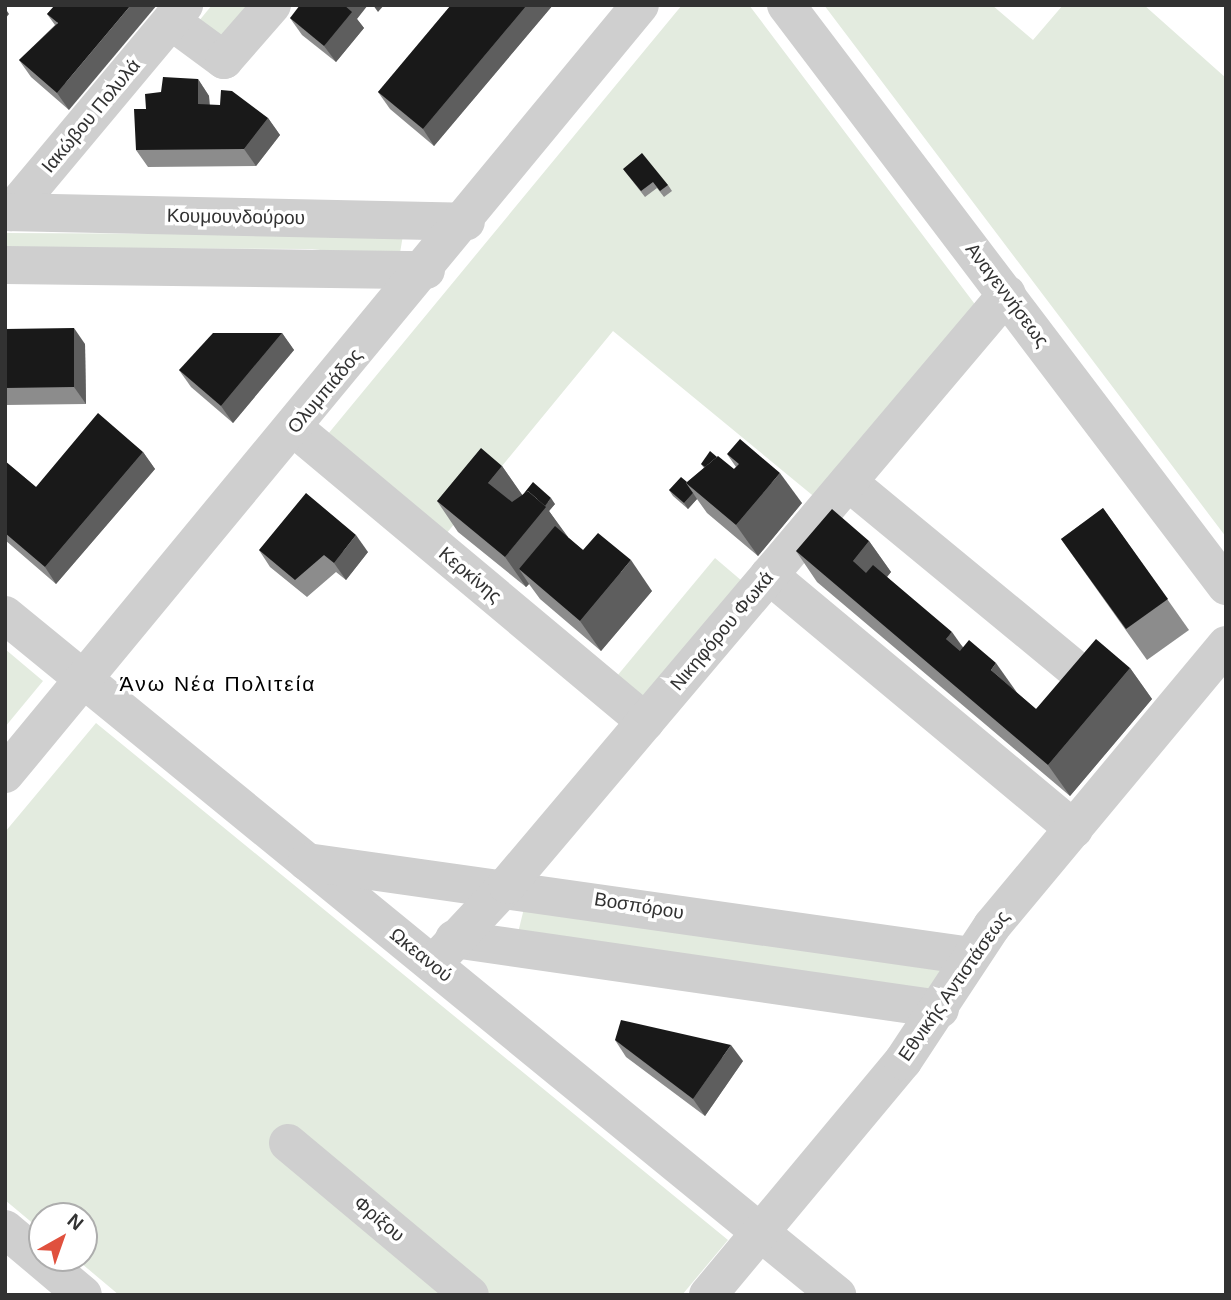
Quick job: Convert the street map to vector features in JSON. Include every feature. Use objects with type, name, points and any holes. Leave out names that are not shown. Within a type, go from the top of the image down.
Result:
[{"type":"street","name":"Ιακώβου Πολυλά","points":[[7,210],[177,13],[224,60],[272,5]]},
{"type":"street","name":"Ολυμπιάδος","points":[[5,774],[466,222],[640,5]]},
{"type":"street","name":"Αναγεννήσεως","points":[[786,5],[1226,586]]},
{"type":"street","name":"Κουμουνδούρου","points":[[7,210],[466,222]]},
{"type":"street","points":[[5,265],[426,270]]},
{"type":"street","name":"Νικηφόρου Φωκά","points":[[444,951],[507,885],[1007,294]]},
{"type":"street","name":"Κερκίνης","points":[[294,428],[645,722]]},
{"type":"street","points":[[848,482],[1071,666]]},
{"type":"street","points":[[769,575],[1074,829]]},
{"type":"street","name":"Ωκεανού","points":[[5,615],[307,862],[444,951],[837,1295]]},
{"type":"street","name":"Εθνικής Αντιστάσεως","points":[[708,1295],[940,1009],[971,956],[1226,645]]},
{"type":"street","name":"Βοσπόρου","points":[[307,862],[507,885],[971,956]]},
{"type":"street","points":[[444,951],[940,1009]]},
{"type":"street","name":"Φρίξου","points":[[288,1143],[470,1295]]},
{"type":"street","points":[[5,1229],[83,1295]]},
{"type":"shaded area","points":[[212,5],[258,5],[221,49],[194,27]]},
{"type":"shaded area","points":[[682,5],[749,5],[977,307],[817,499],[613,331],[446,534],[328,434]]},
{"type":"shaded area","points":[[824,5],[992,5],[1033,40],[1063,5],[1144,5],[1226,78],[1226,537]]},
{"type":"shaded area","points":[[5,233],[403,235],[399,259],[312,249],[5,248]]},
{"type":"shaded area","points":[[715,558],[749,587],[649,704],[617,676]]},
{"type":"shaded area","points":[[5,649],[43,681],[5,727]]},
{"type":"shaded area","points":[[96,723],[728,1240],[682,1295],[119,1295],[92,1272],[98,1272],[98,1202],[28,1202],[28,1219],[5,1200],[5,832]]},
{"type":"shaded area","points":[[526,900],[948,964],[922,1001],[517,937]]},
{"type":"building","points":[[55,5],[131,5],[57,93],[19,60],[58,23],[47,14]]},
{"type":"building","points":[[300,5],[344,5],[352,12],[324,46],[290,18]]},
{"type":"building","points":[[451,5],[527,5],[423,129],[378,92]]},
{"type":"building","points":[[163,77],[198,79],[198,104],[220,105],[221,90],[232,91],[268,118],[244,149],[136,150],[134,109],[146,109],[145,94],[161,92]]},
{"type":"building","points":[[642,153],[668,185],[660,191],[653,182],[641,191],[623,169]]},
{"type":"building","points":[[74,328],[74,387],[5,388],[5,329]]},
{"type":"building","points":[[213,333],[282,333],[221,406],[179,370]]},
{"type":"building","points":[[98,413],[143,452],[45,567],[5,533],[5,461],[36,487]]},
{"type":"building","points":[[740,439],[780,473],[736,525],[686,483],[718,456],[734,469],[739,464],[727,454]]},
{"type":"building","points":[[481,448],[502,466],[488,483],[512,502],[528,491],[546,507],[505,557],[437,501]]},
{"type":"building","points":[[710,451],[717,457],[705,467],[701,464]]},
{"type":"building","points":[[681,477],[693,493],[684,503],[669,490]]},
{"type":"building","points":[[533,482],[551,498],[545,506],[528,491],[521,497]]},
{"type":"building","points":[[306,493],[356,535],[334,563],[324,555],[295,580],[259,550]]},
{"type":"building","points":[[1103,508],[1168,599],[1126,629],[1061,539]]},
{"type":"building","points":[[832,509],[869,541],[853,561],[866,573],[873,565],[952,632],[946,639],[960,651],[969,640],[996,663],[991,670],[1036,709],[1096,639],[1130,668],[1048,765],[796,551]]},
{"type":"building","points":[[555,526],[583,550],[598,533],[631,560],[580,621],[519,569]]},
{"type":"building","points":[[621,1020],[731,1045],[693,1099],[615,1040]]},
{"type":"district","name":"Άνω Νέα Πολιτεία","points":[[218,684]]}]
